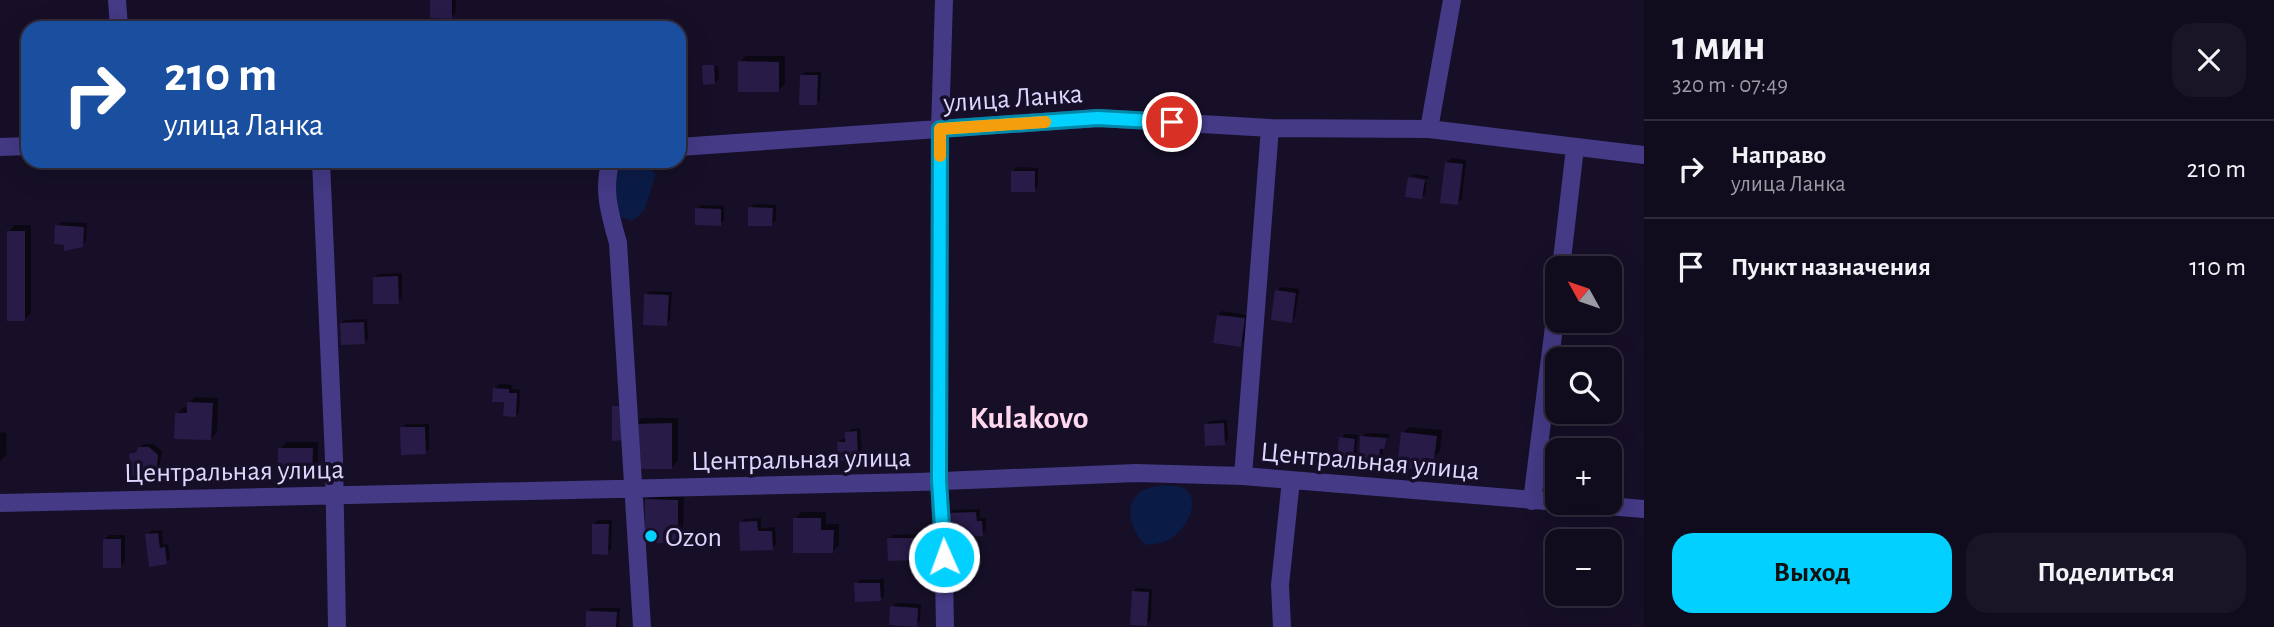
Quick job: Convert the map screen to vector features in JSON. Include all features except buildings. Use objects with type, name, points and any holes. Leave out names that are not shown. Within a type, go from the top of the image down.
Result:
[{"type":"street","points":[[117,0],[118,21]]},
{"type":"street","points":[[944,0],[940,129],[939,481],[944,564],[944,627]]},
{"type":"street","points":[[1429,128],[1452,0]]},
{"type":"street","name":"улица Ланка","points":[[686,147],[1098,118],[1270,128],[1429,128],[1644,155]]},
{"type":"street","points":[[1243,476],[1270,128]]},
{"type":"street","points":[[0,147],[21,146]]},
{"type":"street","points":[[1562,256],[1575,148]]},
{"type":"street","points":[[321,168],[337,627]]},
{"type":"street","points":[[609,168],[606,177],[608,208],[618,243],[642,627]]},
{"type":"street","points":[[1532,500],[1553,333]]},
{"type":"street","name":"Центральная улица","points":[[0,503],[634,487],[709,488],[1136,473],[1243,476],[1644,509]]},
{"type":"street","points":[[1282,627],[1280,585],[1291,480]]},
{"type":"water","points":[[621,168],[649,168],[656,174],[644,211],[632,221],[621,217],[616,203],[614,188]]},
{"type":"water","points":[[1162,485],[1185,489],[1190,494],[1192,507],[1187,521],[1173,537],[1164,542],[1146,545],[1137,535],[1131,521],[1131,507],[1139,493]]},
{"type":"slow traffic","points":[[940,156],[940,129],[1045,122]]},
{"type":"place","name":"Ozon","points":[[651,536]]},
{"type":"district","name":"Kulakovo","points":[[1029,417]]},
{"type":"route","points":[[944,557],[939,481],[940,129],[1098,118],[1172,122]]}]
